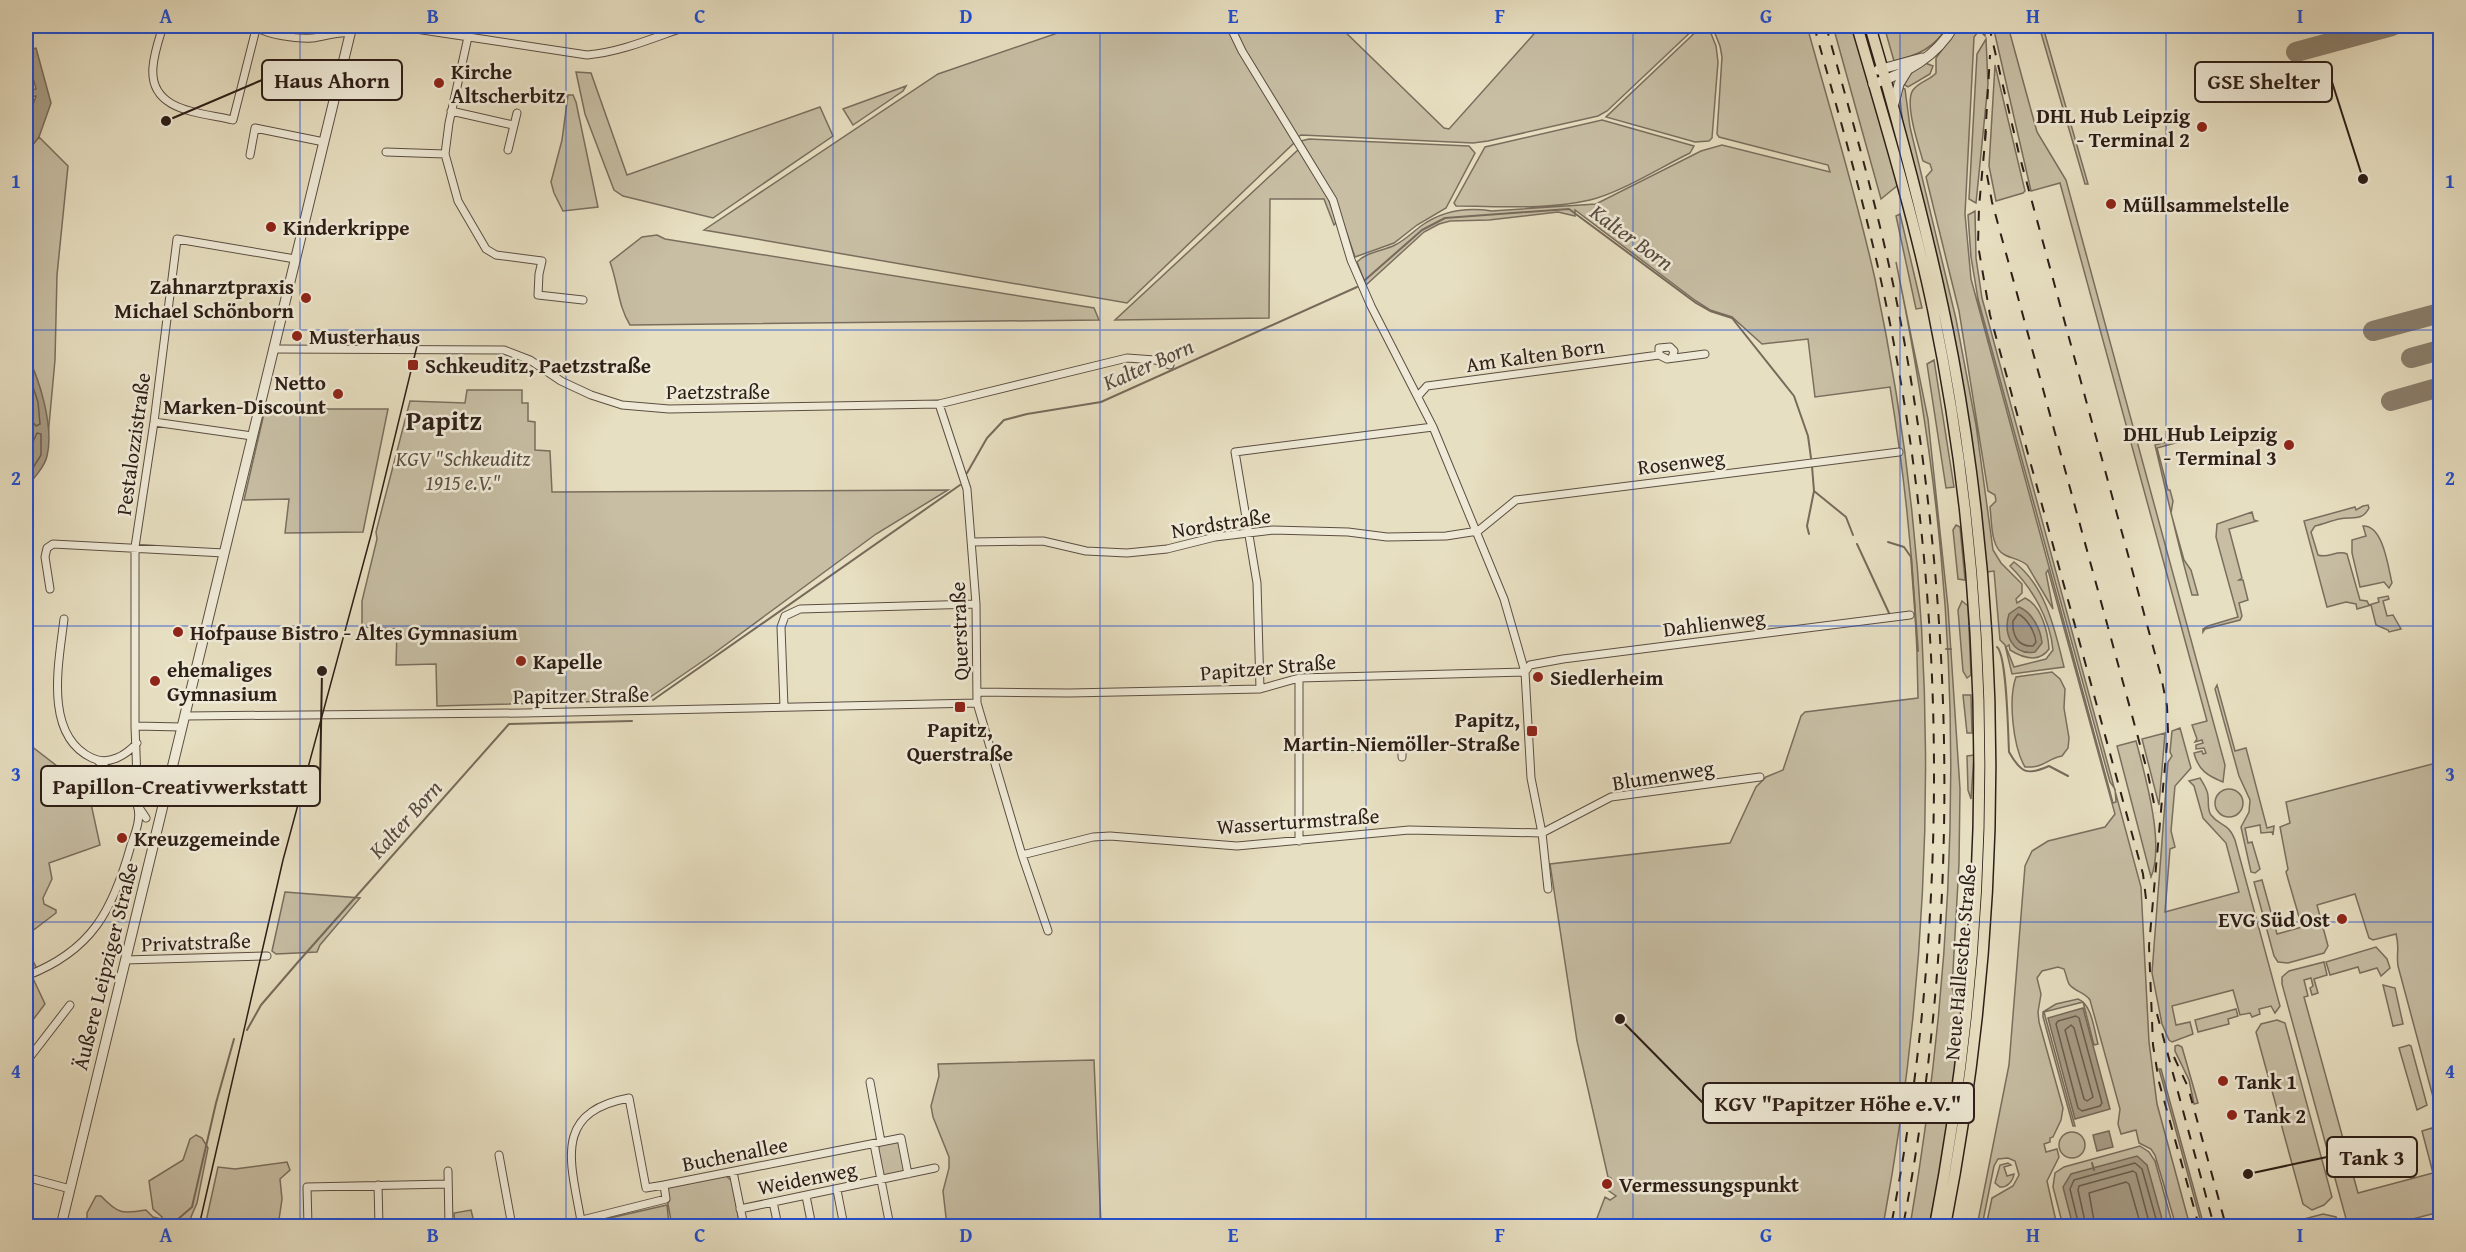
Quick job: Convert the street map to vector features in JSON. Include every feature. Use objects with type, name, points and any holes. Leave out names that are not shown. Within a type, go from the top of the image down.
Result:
[{"type":"main road","points":[[1857,26],[1912,220],[1933,308],[1965,507],[1978,662],[1985,843]]},
{"type":"main road","points":[[1870,26],[1893,107],[1939,291],[1956,378],[1975,503],[1987,643],[1990,722],[1985,843]]},
{"type":"main road","name":"Neue Hallesche Straße","points":[[1935,1227],[1948,1157],[1968,1012],[1985,843]]},
{"type":"main road","name":"Neue Hallesche Straße","points":[[1945,1227],[1958,1159],[1977,1017],[1985,843]]},
{"type":"street","points":[[163,26],[153,64],[153,86],[157,94],[172,105],[233,120],[255,27]]},
{"type":"street","points":[[247,26],[299,38],[314,38],[351,29]]},
{"type":"street","points":[[396,26],[566,54],[603,54],[688,26]]},
{"type":"street","points":[[1230,26],[1242,51],[1333,200],[1351,260],[1400,366],[1419,395],[1478,531],[1504,599],[1525,672],[1531,778],[1542,833],[1548,889]]},
{"type":"street","points":[[1893,107],[1899,84],[1908,70],[1930,55],[1945,40],[1954,26]]},
{"type":"street","name":"Äußere Leipziger Straße","points":[[61,1227],[351,29]]},
{"type":"street","points":[[468,37],[451,111],[445,154],[458,201],[486,249],[496,255],[542,261],[538,295],[583,300]]},
{"type":"street","points":[[1872,78],[1930,55]]},
{"type":"street","points":[[1884,74],[1908,70]]},
{"type":"street","points":[[451,111],[513,125]]},
{"type":"street","points":[[508,150],[517,113]]},
{"type":"street","points":[[250,155],[255,128],[324,142]]},
{"type":"street","points":[[386,152],[445,154]]},
{"type":"street","name":"Pestalozzistraße","points":[[26,976],[64,958],[90,935],[107,912],[126,863],[138,821],[135,726],[135,547],[154,422],[177,239],[295,259]]},
{"type":"street","name":"Am Kalten Born","points":[[1659,355],[1659,348],[1670,347],[1674,351],[1672,358]]},
{"type":"street","name":"Paetzstraße","points":[[273,349],[504,350],[530,359],[561,381],[622,405],[669,409],[939,404],[1127,358],[1155,360],[1170,365]]},
{"type":"street","name":"Am Kalten Born","points":[[1419,395],[1427,386],[1659,355],[1667,359],[1705,354]]},
{"type":"street","name":"Querstraße","points":[[939,404],[967,489],[976,604],[977,703],[1022,855],[1048,931]]},
{"type":"street","points":[[154,422],[252,436]]},
{"type":"street","points":[[1260,689],[1257,583],[1235,452],[1433,427]]},
{"type":"street","name":"Rosenweg","points":[[1478,531],[1516,500],[1899,452]]},
{"type":"street","name":"Nordstraße","points":[[971,542],[1043,541],[1086,551],[1127,553],[1167,549],[1248,532],[1299,530],[1413,538],[1478,531]]},
{"type":"street","points":[[50,590],[45,557],[47,548],[53,544],[224,553]]},
{"type":"street","points":[[784,707],[781,627],[785,616],[800,609],[976,604]]},
{"type":"street","name":"Dahlienweg","points":[[1525,672],[1530,665],[1563,659],[1910,615]]},
{"type":"street","points":[[64,619],[59,675],[61,719],[68,737],[83,754],[97,760],[118,777],[146,818]]},
{"type":"street","name":"Papitzer Straße","points":[[977,692],[1070,693],[1260,689],[1299,678],[1525,672]]},
{"type":"street","points":[[1299,678],[1299,841]]},
{"type":"street","name":"Papitzer Straße","points":[[185,716],[329,716],[977,703]]},
{"type":"street","points":[[135,726],[182,727]]},
{"type":"street","points":[[1401,737],[1402,757]]},
{"type":"street","points":[[97,760],[124,756],[137,743]]},
{"type":"street","points":[[1300,747],[1402,746]]},
{"type":"street","name":"Blumenweg","points":[[1542,833],[1611,797],[1760,777]]},
{"type":"street","points":[[138,821],[146,818],[159,822]]},
{"type":"street","name":"Wasserturmstraße","points":[[1022,855],[1093,837],[1110,836],[1237,846],[1410,830],[1542,833]]},
{"type":"street","name":"Privatstraße","points":[[125,960],[267,956]]},
{"type":"street","points":[[26,1062],[70,1005]]},
{"type":"street","points":[[870,1082],[881,1180],[890,1227]]},
{"type":"street","points":[[581,1221],[570,1160],[573,1136],[581,1121],[597,1107],[628,1098],[646,1188],[664,1185]]},
{"type":"street","name":"Buchenallee","points":[[558,1227],[666,1199],[664,1185],[901,1138],[908,1174]]},
{"type":"street","points":[[499,1155],[512,1227]]},
{"type":"street","points":[[881,1180],[935,1168]]},
{"type":"street","points":[[448,1171],[449,1227]]},
{"type":"street","name":"Weidenweg","points":[[733,1172],[744,1227]]},
{"type":"street","points":[[26,1177],[70,1189]]},
{"type":"street","name":"Weidenweg","points":[[740,1209],[881,1180]]},
{"type":"street","points":[[308,1227],[307,1187],[448,1184]]},
{"type":"street","points":[[378,1185],[379,1227]]},
{"type":"street","points":[[837,1190],[844,1227]]},
{"type":"street","points":[[806,1196],[812,1227]]},
{"type":"street","points":[[773,1202],[778,1227]]},
{"type":"green space","points":[[1078,26],[1227,26],[1295,142],[1127,303],[704,230],[938,74]]},
{"type":"green space","points":[[1234,26],[1339,26],[1444,128],[1449,129],[1541,26],[1697,26],[1607,111],[1598,116],[1473,143],[1301,135],[1298,137],[1246,52]]},
{"type":"green space","points":[[1702,26],[1708,26],[1716,46],[1718,62],[1712,138],[1709,141],[1695,142],[1606,117]]},
{"type":"green space","points":[[1712,26],[1807,26],[1868,247],[1897,396],[1912,515],[1922,633],[1926,752],[1923,872],[1916,990],[1902,1109],[1883,1226],[1594,1226],[1605,1197],[1610,1200],[1616,1196],[1606,1189],[1607,1184],[1612,1181],[1608,1177],[1577,1041],[1550,864],[1730,843],[1756,787],[1766,777],[1783,770],[1801,716],[1805,712],[1918,698],[1916,620],[1910,542],[1890,387],[1815,397],[1808,339],[1762,344],[1732,317],[1710,310],[1696,301],[1575,210],[1575,216],[1558,212],[1489,220],[1450,221],[1439,224],[1424,232],[1366,285],[1357,262],[1398,243],[1429,221],[1446,213],[1473,209],[1492,211],[1596,204],[1701,151],[1722,145],[1830,172],[1828,165],[1719,137],[1717,134],[1722,57]]},
{"type":"green space","points":[[1833,26],[1852,26],[1898,185],[1881,199]]},
{"type":"green space","points":[[1884,26],[1948,26],[1943,34],[1925,50],[1894,61]]},
{"type":"green space","points":[[1959,26],[1985,26],[1985,36],[1977,33],[1974,37],[1965,214],[1971,279],[2113,803],[2116,802],[2115,791],[2141,887],[2149,1042],[2157,1104],[2190,1226],[2176,1226],[2155,1155],[2151,1149],[2139,1143],[2136,1130],[2121,1134],[2118,1124],[2120,1109],[2090,1000],[2071,987],[2064,969],[2058,967],[2042,971],[2037,978],[2041,994],[2039,1022],[2063,1108],[2061,1120],[2053,1137],[2050,1138],[2050,1142],[2044,1144],[2046,1152],[2057,1149],[2059,1157],[2047,1181],[2056,1221],[2052,1226],[1986,1226],[1992,1198],[2013,1186],[2019,1175],[2015,1161],[2008,1158],[1998,1159],[1994,1166],[1982,1226],[1977,1226],[2009,1065],[2025,866],[2032,851],[2048,841],[2105,827],[2115,814],[2048,570],[2046,573],[2053,609],[2027,565],[2000,552],[1994,540],[1990,507],[1996,501],[1995,495],[1988,491],[1959,311],[1926,177],[1932,170],[1930,164],[1923,161],[1910,105],[1913,90],[1936,73],[1936,58]]},
{"type":"green space","points":[[1993,26],[2008,26],[2037,132],[2066,180],[2225,765],[2223,782],[2204,772],[2194,753],[2202,751],[2203,754],[2206,753],[2204,748],[2196,749],[2196,745],[2203,743],[2202,740],[2195,742],[2197,739],[2192,725],[2207,721],[2060,183],[2031,191]]},
{"type":"green space","points":[[2039,26],[2043,27],[2088,184],[2085,184]]},
{"type":"green space","points":[[1986,39],[1988,84],[1976,203],[1969,199],[1977,54]]},
{"type":"green space","points":[[1925,63],[1933,66],[1930,74],[1908,87],[1903,84],[1910,74]]},
{"type":"green space","points":[[1995,65],[2025,191],[1996,201],[1989,166]]},
{"type":"green space","points":[[576,72],[591,73],[627,175],[820,107],[833,136],[713,218],[623,196],[614,190],[585,114]]},
{"type":"green space","points":[[906,86],[903,91],[853,125],[843,109]]},
{"type":"green space","points":[[1902,88],[1905,89],[1910,127],[1956,319],[1976,425],[1993,550],[2001,563],[2022,584],[2022,593],[2016,599],[2017,603],[2025,598],[2040,613],[2049,649],[2041,656],[2031,658],[2010,650],[2009,645],[2006,647],[2014,667],[2046,659],[2053,650],[2044,616],[2026,584],[2010,566],[2014,562],[2025,572],[2042,596],[2053,624],[2064,667],[2012,674],[2005,645],[2000,640],[1994,571],[1987,572],[1975,467],[1903,127],[1900,99]]},
{"type":"green space","points":[[568,95],[573,95],[576,102],[598,207],[563,211],[551,182],[562,140]]},
{"type":"green space","points":[[1602,120],[1694,146],[1690,153],[1640,179],[1614,192],[1590,200],[1523,207],[1456,206],[1454,203],[1485,147]]},
{"type":"green space","points":[[39,137],[68,166],[57,275],[55,360],[48,436],[38,384],[26,355],[26,153]]},
{"type":"green space","points":[[1309,139],[1469,146],[1475,153],[1446,208],[1417,225],[1394,243],[1355,257],[1334,196],[1301,141]]},
{"type":"green space","points":[[1299,149],[1328,198],[1337,222],[1334,225],[1324,199],[1270,199],[1269,318],[1115,320]]},
{"type":"green space","points":[[1975,211],[1976,258],[1982,298],[2114,788],[2110,782],[1978,299],[1971,257],[1968,215]]},
{"type":"green space","points":[[1900,214],[1922,308],[1916,309],[1896,216]]},
{"type":"green space","points":[[657,235],[665,239],[1094,308],[1099,320],[630,325],[623,310],[610,262],[642,237]]},
{"type":"green space","points":[[1896,262],[1928,419],[1948,607],[1960,789],[1959,864],[1952,988],[1964,1015],[1943,1157],[1929,1226],[1910,1226],[1934,1060],[1942,976],[1948,892],[1950,724],[1947,640],[1933,482],[1917,372]]},
{"type":"green space","points":[[1934,360],[1954,487],[1946,488],[1927,364]]},
{"type":"green space","name":"KGV \"Schkeuditz 1915 e.V.\"","points":[[467,390],[522,390],[522,403],[528,403],[528,421],[535,422],[535,450],[550,451],[552,492],[948,490],[876,534],[713,654],[646,700],[437,706],[436,664],[396,665],[397,629],[362,627],[362,601],[377,539],[376,532],[410,401],[465,403]]},
{"type":"green space","points":[[265,409],[388,409],[363,532],[285,533],[289,499],[244,500]]},
{"type":"green space","points":[[2193,435],[2197,437],[2157,448],[2173,501],[2171,513],[2155,445]]},
{"type":"green space","points":[[2368,505],[2369,508],[2360,517],[2339,519],[2315,526],[2311,532],[2318,555],[2347,554],[2360,600],[2367,601],[2369,605],[2379,602],[2378,598],[2388,596],[2389,599],[2383,601],[2387,616],[2393,615],[2401,629],[2389,632],[2376,625],[2371,605],[2357,609],[2356,604],[2346,602],[2327,607],[2304,521],[2355,507],[2356,510]]},
{"type":"green space","points":[[2252,512],[2254,520],[2257,521],[2229,529],[2242,578],[2239,580],[2243,580],[2248,600],[2239,603],[2242,616],[2240,620],[2205,629],[2203,632],[2203,629],[2208,626],[2238,617],[2216,537],[2217,524]]},
{"type":"green space","points":[[2172,515],[2184,560],[2191,570],[2198,595],[2192,595]]},
{"type":"green space","points":[[1956,525],[1960,527],[1965,580],[1958,579],[1953,530]]},
{"type":"green space","points":[[2363,526],[2370,527],[2380,539],[2392,583],[2389,588],[2384,582],[2360,587],[2352,553],[2352,540],[2366,536]]},
{"type":"green space","points":[[1962,601],[1968,606],[1971,675],[1967,678],[1963,671],[1958,610]]},
{"type":"green space","points":[[2052,672],[2060,679],[2065,689],[2064,708],[2069,738],[2068,748],[2062,756],[2041,765],[2025,767],[2017,748],[2013,723],[2012,698],[2016,677]]},
{"type":"green space","points":[[2217,685],[2235,751],[2246,748],[2267,828],[2274,826],[2273,835],[2272,832],[2261,833],[2260,825],[2245,828],[2248,843],[2252,842],[2260,869],[2255,873],[2251,872],[2241,827],[2249,812],[2250,800],[2239,776],[2215,689]]},
{"type":"green space","points":[[1963,695],[1971,695],[1972,733],[1967,733]]},
{"type":"green space","points":[[2180,728],[2191,768],[2175,786],[2171,831],[2175,847],[2170,849],[2165,912],[2239,892],[2226,843],[2203,818],[2194,786],[2189,781],[2200,778],[2207,791],[2211,815],[2230,830],[2235,840],[2280,1006],[2275,1013],[2271,1006],[2259,1009],[2260,1014],[2252,1017],[2250,1013],[2240,1015],[2233,990],[2172,1006],[2176,1025],[2190,1022],[2193,1034],[2172,1042],[2162,1024],[2152,973],[2168,762],[2172,756],[2170,752],[2172,731]]},
{"type":"green space","points":[[2165,733],[2159,805],[2142,739]]},
{"type":"green space","points":[[2136,741],[2155,828],[2155,863],[2151,877],[2117,746]]},
{"type":"green space","points":[[26,742],[88,790],[100,845],[49,863],[52,879],[43,898],[44,904],[56,910],[56,913],[31,932],[26,943]]},
{"type":"green space","points":[[1974,755],[1971,799],[1968,790],[1967,756]]},
{"type":"green space","points":[[2440,762],[2440,1123],[2398,966],[2396,934],[2373,940],[2369,938],[2355,894],[2317,905],[2328,946],[2324,953],[2288,963],[2278,962],[2274,956],[2254,882],[2262,880],[2277,934],[2302,927],[2286,872],[2288,869],[2280,827],[2290,823],[2286,802]]},
{"type":"green space","points":[[2229,789],[2239,793],[2243,803],[2239,813],[2229,817],[2219,813],[2215,803],[2219,793]]},
{"type":"green space","points":[[285,892],[360,898],[320,945],[317,952],[276,954],[272,951]]},
{"type":"green space","points":[[26,947],[36,967],[36,970],[30,972],[45,1004],[26,1029]]},
{"type":"green space","points":[[2376,947],[2387,959],[2390,968],[2381,976],[2377,968],[2360,973],[2358,967],[2330,975],[2326,962]]},
{"type":"green space","points":[[2324,962],[2327,975],[2314,979],[2318,993],[2312,995],[2311,978],[2304,980],[2308,996],[2304,997],[2358,1193],[2433,1173],[2422,1131],[2432,1128],[2440,1154],[2440,1212],[2385,1226],[2348,1226],[2282,984],[2282,977],[2289,971]]},
{"type":"green space","points":[[2383,985],[2395,988],[2403,1024],[2393,1026]]},
{"type":"green space","points":[[2078,999],[2083,1002],[2044,1012],[2075,1126],[2073,1126],[2043,1012],[2056,1004]]},
{"type":"green space","points":[[2083,1002],[2092,1018],[2098,1044],[2094,1045]]},
{"type":"green space","points":[[2236,1009],[2238,1016],[2228,1019],[2229,1024],[2198,1032],[2195,1020]]},
{"type":"green space","points":[[2277,1020],[2285,1023],[2332,1197],[2324,1205],[2312,1210],[2303,1204],[2256,1032],[2261,1024]]},
{"type":"green space","points":[[2409,1045],[2427,1105],[2417,1110],[2399,1048]]},
{"type":"green space","points":[[2175,1046],[2182,1047],[2198,1103],[2194,1104],[2189,1080],[2175,1051]]},
{"type":"green space","points":[[1094,1060],[1101,1226],[947,1226],[943,1191],[949,1168],[949,1157],[931,1106],[939,1076],[938,1064]]},
{"type":"green space","points":[[2159,1069],[2161,1069],[2204,1226],[2202,1226]]},
{"type":"green space","points":[[2072,1132],[2081,1136],[2085,1145],[2081,1154],[2072,1158],[2063,1154],[2059,1145],[2063,1136]]},
{"type":"green space","points":[[196,1135],[202,1138],[208,1148],[197,1203],[191,1217],[191,1226],[99,1226],[87,1220],[87,1213],[96,1196],[101,1196],[121,1211],[146,1210],[153,1217],[161,1219],[162,1217],[153,1209],[149,1181],[183,1160],[190,1139]]},
{"type":"green space","points":[[897,1141],[905,1169],[886,1176],[882,1173],[878,1150],[880,1145]]},
{"type":"green space","points":[[2140,1146],[2149,1152],[2155,1161],[2173,1226],[2063,1226],[2053,1187],[2055,1173],[2064,1167]]},
{"type":"green space","points":[[287,1162],[290,1170],[280,1179],[282,1199],[278,1226],[205,1226],[218,1167],[235,1169]]},
{"type":"green space","points":[[2008,1163],[2011,1165],[2004,1167],[2007,1176],[2014,1174],[2013,1177],[2007,1185],[2000,1187],[1995,1183],[2000,1165]]},
{"type":"green space","points":[[726,1176],[732,1181],[740,1226],[672,1226],[665,1188]]},
{"type":"green space","points":[[667,1205],[669,1226],[575,1226]]},
{"type":"green space","points":[[471,1210],[475,1226],[455,1226],[454,1213]]},
{"type":"green space","points":[[2323,1214],[2336,1217],[2340,1226],[2277,1226]]},
{"type":"water","points":[[36,48],[51,103],[39,137],[26,153],[26,124],[36,96],[26,97],[26,90],[36,89],[26,50]]},
{"type":"water","points":[[26,355],[41,390],[47,418],[49,445],[44,464],[26,487],[26,449],[30,435],[26,405]]},
{"type":"water","points":[[2019,607],[2032,617],[2040,633],[2042,643],[2035,652],[2020,650],[2011,642],[2007,621],[2009,614]]},
{"type":"water","points":[[2083,1008],[2110,1109],[2075,1119],[2048,1018]]},
{"type":"water","points":[[2109,1131],[2113,1147],[2097,1151],[2093,1135]]},
{"type":"water","points":[[2137,1156],[2147,1165],[2164,1226],[2073,1226],[2063,1187],[2071,1174]]},
{"type":"waterway","points":[[28,38],[30,51]]},
{"type":"waterway","name":"Kalter Born","points":[[1365,280],[1422,230],[1445,218],[1569,209],[1696,303],[1710,311],[1732,318],[1794,396],[1808,436],[1811,458]]},
{"type":"waterway","name":"Kalter Born","points":[[967,473],[987,438],[1004,420],[1101,402],[1357,287]]},
{"type":"waterway","name":"Kalter Born","points":[[1812,466],[1814,491],[1846,517],[1853,535]]},
{"type":"waterway","name":"Kalter Born","points":[[653,700],[960,485]]},
{"type":"waterway","points":[[1809,534],[1807,526],[1814,491]]},
{"type":"waterway","points":[[1888,542],[1904,547],[1911,557],[1918,651]]},
{"type":"waterway","name":"Kalter Born","points":[[1857,544],[1889,613]]},
{"type":"waterway","name":"Kalter Born","points":[[1997,647],[2005,679],[2009,752],[2025,771],[2035,771],[2049,766],[2068,776]]},
{"type":"waterway","name":"Kalter Born","points":[[1946,649],[1951,649]]},
{"type":"waterway","name":"Kalter Born","points":[[247,1030],[261,1005],[509,724],[632,721]]},
{"type":"waterway","name":"Kalter Born","points":[[170,1226],[192,1207],[216,1103],[234,1039]]},
{"type":"waterway","points":[[2092,1163],[2094,1170]]},
{"type":"taxiway","points":[[2296,52],[2392,26]]},
{"type":"taxiway","points":[[2373,331],[2440,313]]},
{"type":"taxiway","points":[[2411,358],[2440,350]]},
{"type":"taxiway","points":[[2391,401],[2440,387]]},
{"type":"tram line","points":[[199,1226],[283,860],[371,535],[417,346]]},
{"type":"railway","points":[[1814,26],[1867,221],[1893,339],[1911,449],[1924,560],[1932,671],[1934,783],[1931,894],[1923,1006],[1909,1116],[1891,1226]]},
{"type":"railway","points":[[1826,26],[1879,221],[1904,340],[1921,450],[1934,560],[1942,671],[1944,783],[1942,895],[1934,1006],[1921,1116],[1903,1226]]},
{"type":"railway","points":[[1989,26],[2019,154],[2161,676],[2167,706],[2168,732],[2149,946],[2153,1045],[2159,1082],[2199,1226]]},
{"type":"railway","points":[[1985,139],[1990,55]]},
{"type":"railway","points":[[1986,131],[1978,245],[1990,315],[2143,874],[2147,907]]},
{"type":"railway","points":[[1987,175],[1992,202],[2148,774],[2156,813]]},
{"type":"railway","points":[[2157,1014],[2214,1226]]},
{"type":"railway","points":[[2174,1057],[2188,1087],[2226,1226]]},
{"type":"place","name":"Kirche Altscherbitz","points":[[439,83]]},
{"type":"place","name":"Haus Ahorn","points":[[166,121]]},
{"type":"place","name":"DHL Hub Leipzig - Terminal 2","points":[[2202,127]]},
{"type":"place","name":"GSE Shelter","points":[[2363,179]]},
{"type":"place","name":"Müllsammelstelle","points":[[2111,204]]},
{"type":"place","name":"Kinderkrippe","points":[[271,227]]},
{"type":"place","name":"Zahnarztpraxis Michael Schönborn","points":[[306,298]]},
{"type":"place","name":"Musterhaus","points":[[297,336]]},
{"type":"place","name":"Schkeuditz, Paetzstraße","points":[[413,365]]},
{"type":"place","name":"Netto Marken-Discount","points":[[338,394]]},
{"type":"place","name":"DHL Hub Leipzig - Terminal 3","points":[[2289,445]]},
{"type":"place","name":"Hofpause Bistro - Altes Gymnasium","points":[[178,632]]},
{"type":"place","name":"Kapelle","points":[[521,661]]},
{"type":"place","name":"Papillon-Creativwerkstatt","points":[[322,671]]},
{"type":"place","name":"Siedlerheim","points":[[1538,677]]},
{"type":"place","name":"ehemaliges Gymnasium","points":[[155,681]]},
{"type":"place","name":"Papitz, Querstraße","points":[[960,707]]},
{"type":"place","name":"Papitz, Martin-Niemöller-Straße","points":[[1532,731]]},
{"type":"place","name":"Kreuzgemeinde","points":[[122,838]]},
{"type":"place","name":"EVG Süd Ost","points":[[2342,919]]},
{"type":"place","name":"KGV \"Papitzer Höhe e.V.\"","points":[[1620,1019]]},
{"type":"place","name":"Tank 1","points":[[2223,1081]]},
{"type":"place","name":"Tank 2","points":[[2232,1115]]},
{"type":"place","name":"Tank 3","points":[[2248,1174]]},
{"type":"place","name":"Vermessungspunkt","points":[[1607,1184]]},
{"type":"district","name":"Papitz","points":[[444,420]]}]
